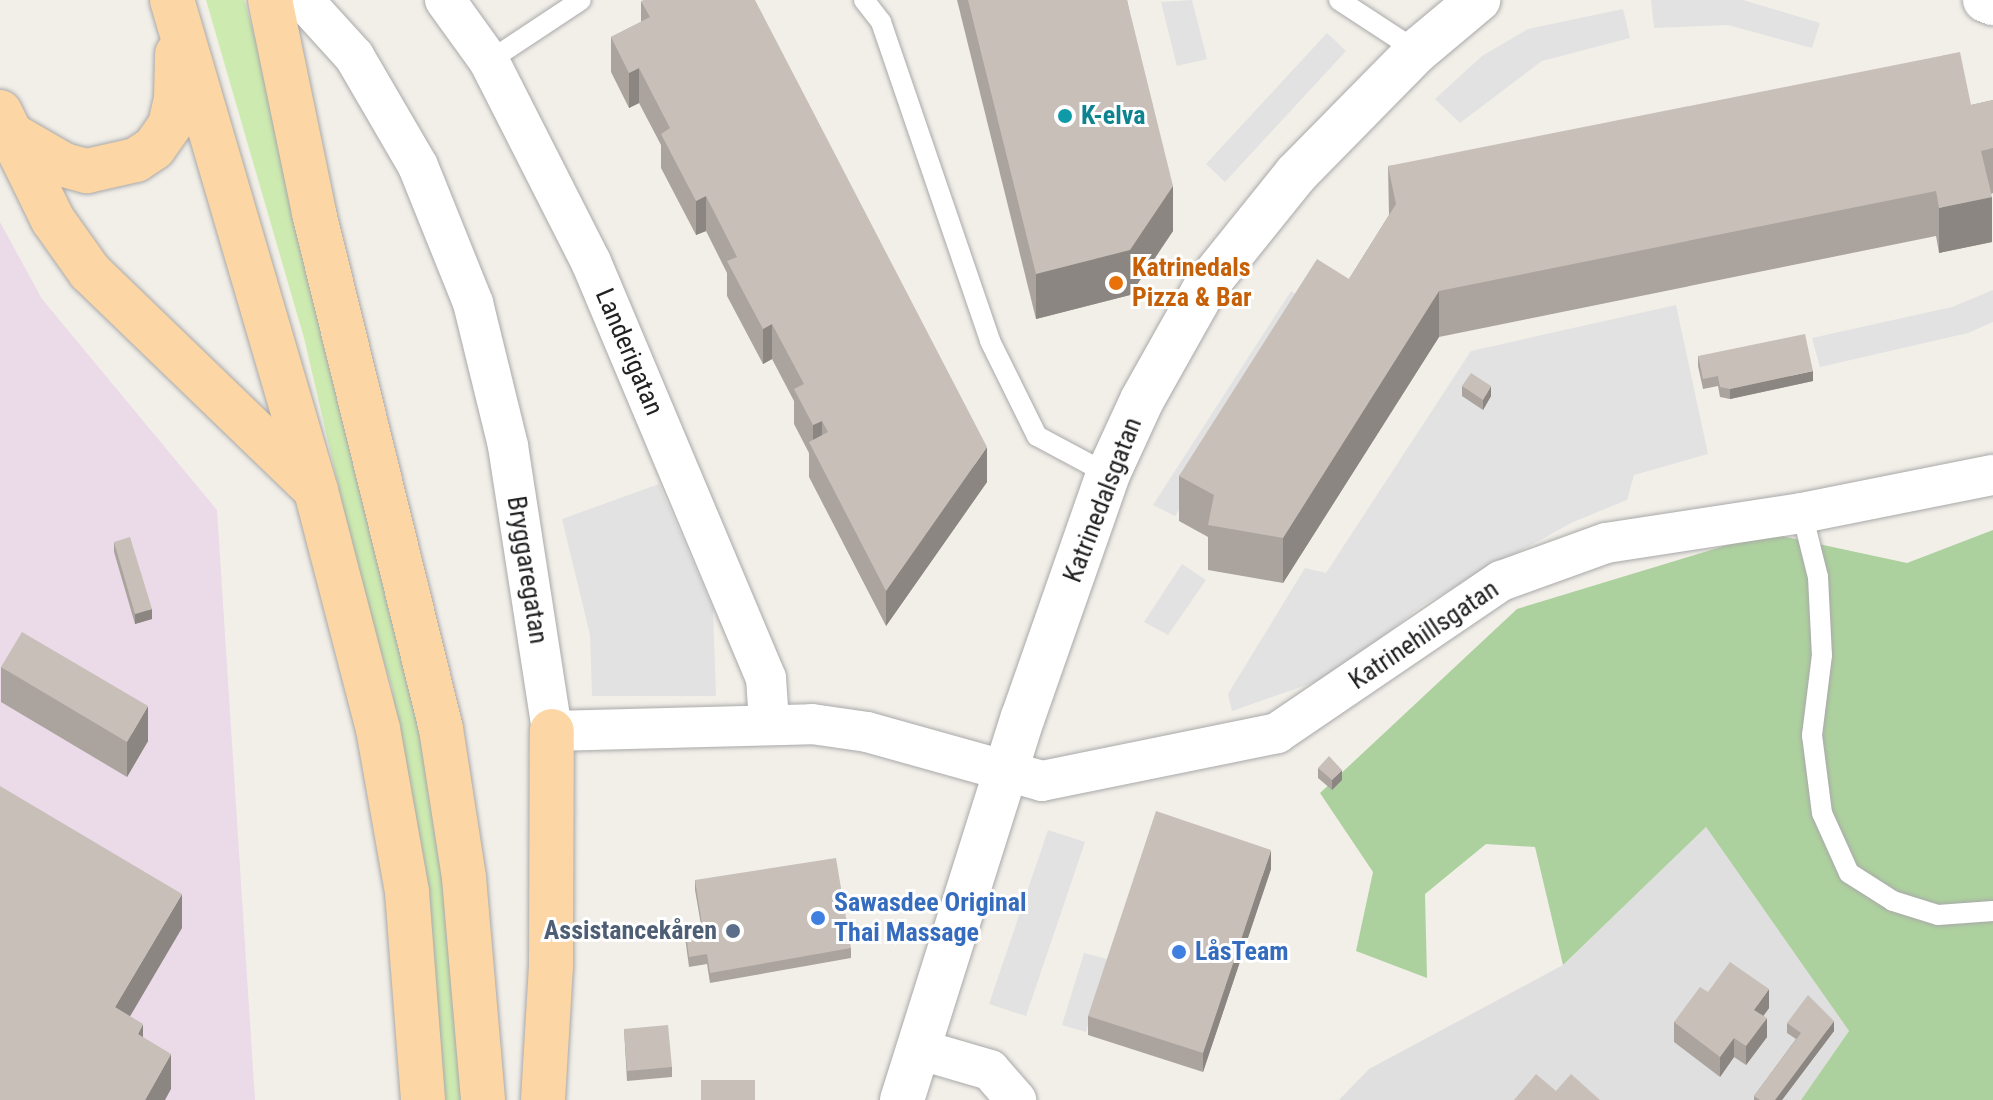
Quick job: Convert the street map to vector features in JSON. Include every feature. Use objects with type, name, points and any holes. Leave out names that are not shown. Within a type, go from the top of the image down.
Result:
[{"type":"main road","points":[[270,0],[314,213],[441,729],[464,878],[483,1100]]},
{"type":"main road","points":[[7,124],[64,165],[87,171],[113,168],[154,148],[170,125],[176,99],[173,4]]},
{"type":"main road","points":[[173,4],[316,491],[378,729],[407,892],[423,1100]]},
{"type":"main road","points":[[7,124],[53,220],[90,272],[316,491]]},
{"type":"main road","points":[[543,1100],[552,920],[552,731]]},
{"type":"street","name":"Bryggaregatan","points":[[303,0],[354,56],[418,166],[473,303],[508,446],[552,731]]},
{"type":"street","name":"Landerigatan","points":[[445,0],[489,61],[603,290],[766,678],[769,722]]},
{"type":"street","name":"Katrinedalsgatan","points":[[902,1100],[1006,770],[1108,474],[1142,400],[1206,286],[1296,174],[1417,51],[1478,0]]},
{"type":"street","points":[[1985,0],[1993,3]]},
{"type":"street","name":"Katrinehillsgatan","points":[[1006,770],[1042,781],[1277,733],[1501,581],[1606,543],[1802,513],[1993,475]]},
{"type":"street","points":[[552,731],[769,722],[867,732],[1006,770]]},
{"type":"street","points":[[918,1049],[990,1070],[1016,1100]]},
{"type":"lane","points":[[489,61],[581,0]]},
{"type":"lane","points":[[864,0],[881,22],[990,341],[1037,436],[1108,474]]},
{"type":"lane","points":[[1339,0],[1417,51]]},
{"type":"lane","points":[[1802,513],[1818,577],[1822,655],[1812,735],[1822,813],[1849,873],[1893,901],[1938,915],[1993,911]]},
{"type":"shaded area","points":[[1192,0],[1207,59],[1177,66],[1161,2]]},
{"type":"shaded area","points":[[1651,0],[1743,0],[1820,23],[1812,48],[1728,25],[1654,28]]},
{"type":"shaded area","points":[[1623,9],[1630,38],[1542,61],[1460,123],[1435,99],[1482,56],[1528,29]]},
{"type":"shaded area","points":[[1327,33],[1346,51],[1225,182],[1206,164]]},
{"type":"shaded area","points":[[0,222],[42,299],[217,510],[255,1100],[0,1100]]},
{"type":"shaded area","points":[[1993,290],[1993,322],[1968,333],[1820,367],[1812,338],[1952,307]]},
{"type":"shaded area","points":[[1291,291],[1314,305],[1175,516],[1153,505]]},
{"type":"shaded area","points":[[1676,305],[1708,454],[1634,475],[1627,500],[1573,522],[1421,606],[1335,675],[1232,711],[1228,694],[1305,568],[1326,573],[1471,351]]},
{"type":"shaded area","points":[[659,484],[713,609],[716,696],[592,696],[590,635],[562,519]]},
{"type":"shaded area","points":[[1182,564],[1206,580],[1168,635],[1144,622]]},
{"type":"shaded area","points":[[1706,827],[1849,1031],[1801,1100],[1339,1100],[1369,1069],[1563,965]]},
{"type":"shaded area","points":[[1048,830],[1085,842],[1026,1016],[989,1004]]},
{"type":"shaded area","points":[[1084,953],[1107,959],[1086,1032],[1062,1025]]},
{"type":"green space","points":[[206,0],[244,0],[304,201],[421,737],[445,880],[467,1100],[446,1100],[392,688],[365,600],[304,338]]},
{"type":"green space","points":[[1993,530],[1993,1100],[1801,1100],[1849,1031],[1706,827],[1563,965],[1535,847],[1486,844],[1425,894],[1427,978],[1356,951],[1373,872],[1320,793],[1517,609],[1767,533],[1907,563]]},
{"type":"building","points":[[755,0],[987,447],[886,591],[809,442],[828,432],[822,421],[813,425],[794,389],[804,384],[772,324],[763,329],[727,261],[737,257],[706,196],[696,201],[661,134],[670,128],[639,68],[629,73],[611,37],[650,17],[641,1]]},
{"type":"building","name":"K-elva","points":[[968,0],[1127,0],[1173,186],[1130,250],[1036,274]]},
{"type":"building","points":[[1960,52],[1971,105],[1993,100],[1993,148],[1981,151],[1992,197],[1939,208],[1936,191],[1439,291],[1283,538],[1208,525],[1214,495],[1179,476],[1317,259],[1349,279],[1396,204],[1388,166]]},
{"type":"building","points":[[1805,334],[1813,371],[1730,389],[1720,387],[1718,376],[1703,379],[1698,356]]},
{"type":"building","points":[[1471,373],[1491,386],[1483,400],[1462,386]]},
{"type":"building","points":[[130,537],[152,609],[135,614],[114,542]]},
{"type":"building","points":[[22,632],[148,706],[127,742],[1,667]]},
{"type":"building","points":[[1329,756],[1342,770],[1332,780],[1318,768]]},
{"type":"building","points":[[0,786],[182,894],[115,1007],[143,1024],[138,1034],[171,1054],[145,1100],[0,1100]]},
{"type":"building","name":"LåsTeam","points":[[1156,811],[1271,850],[1203,1053],[1088,1016]]},
{"type":"building","points":[[836,858],[851,948],[710,973],[707,954],[689,957],[685,927],[702,924],[695,880]]},
{"type":"building","points":[[1730,962],[1769,989],[1754,1010],[1767,1018],[1746,1046],[1734,1038],[1720,1057],[1674,1022],[1700,987],[1708,992]]},
{"type":"building","points":[[1808,995],[1834,1021],[1775,1100],[1760,1100],[1754,1096],[1801,1033],[1787,1023]]},
{"type":"building","points":[[668,1025],[672,1067],[627,1071],[624,1029]]},
{"type":"building","points":[[1536,1074],[1556,1091],[1571,1074],[1600,1100],[1514,1100]]},
{"type":"building","points":[[701,1080],[755,1080],[755,1100],[701,1100]]},
{"type":"place","name":"K-elva","points":[[1065,116]]},
{"type":"place","name":"Katrinedals Pizza & Bar","points":[[1116,283]]},
{"type":"place","name":"Sawasdee Original Thai Massage","points":[[818,918]]},
{"type":"place","name":"Assistancekåren","points":[[733,931]]},
{"type":"place","name":"LåsTeam","points":[[1179,952]]}]
